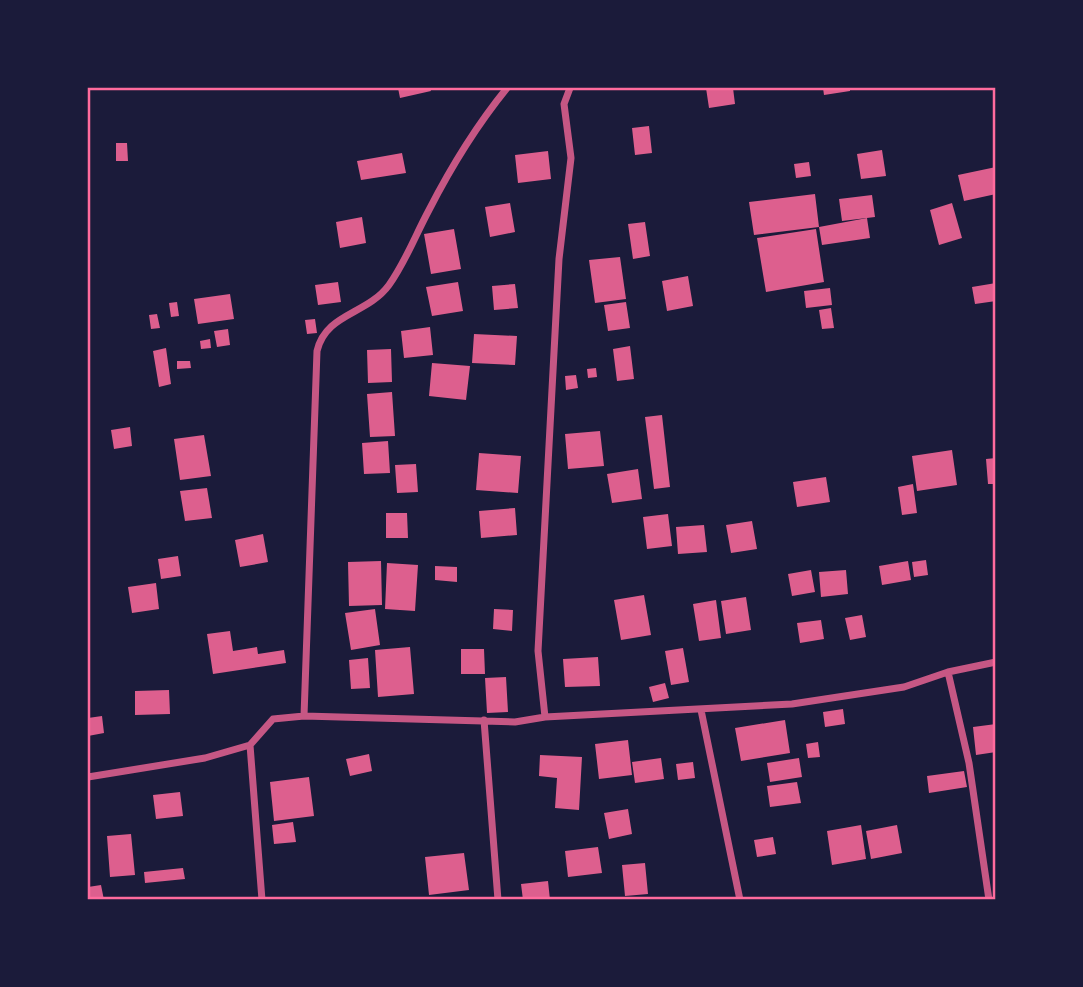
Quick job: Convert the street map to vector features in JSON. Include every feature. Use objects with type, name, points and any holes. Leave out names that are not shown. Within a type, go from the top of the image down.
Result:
[{"type":"street","points":[[304,716],[317,351],[320,336],[332,324],[379,299],[404,265],[428,210],[486,113],[507,88]]},
{"type":"street","points":[[545,717],[538,651],[559,259],[571,158],[564,104],[570,88]]},
{"type":"street","points":[[88,777],[205,758],[250,745],[273,719],[304,716],[515,722],[545,717],[792,704],[904,687],[948,672],[996,662]]},
{"type":"street","points":[[948,672],[969,763],[989,900]]},
{"type":"street","points":[[701,710],[740,900]]},
{"type":"street","points":[[484,720],[498,900]]},
{"type":"street","points":[[250,745],[262,900]]},
{"type":"building","points":[[398,88],[430,88],[431,91],[400,98]]},
{"type":"building","points":[[706,88],[733,88],[735,104],[709,108]]},
{"type":"building","points":[[823,88],[850,88],[850,91],[824,95]]},
{"type":"building","points":[[649,126],[652,153],[635,155],[632,128]]},
{"type":"building","points":[[116,143],[127,143],[128,161],[116,161]]},
{"type":"building","points":[[882,150],[886,176],[861,179],[857,154]]},
{"type":"building","points":[[548,151],[551,179],[518,183],[515,155]]},
{"type":"building","points":[[402,153],[406,173],[361,180],[357,161]]},
{"type":"building","points":[[809,162],[811,176],[796,178],[794,164]]},
{"type":"building","points":[[996,167],[996,194],[964,201],[958,175]]},
{"type":"building","points":[[815,194],[819,227],[754,235],[749,202]]},
{"type":"building","points":[[872,195],[875,217],[842,221],[839,199]]},
{"type":"building","points":[[510,203],[515,232],[490,237],[485,207]]},
{"type":"building","points":[[952,203],[962,238],[939,245],[930,210]]},
{"type":"building","points":[[362,217],[366,243],[340,248],[336,222]]},
{"type":"building","points":[[867,218],[870,238],[822,245],[819,227]]},
{"type":"building","points":[[645,222],[650,256],[633,259],[628,224]]},
{"type":"building","points":[[454,229],[461,269],[431,274],[424,234]]},
{"type":"building","points":[[816,229],[824,282],[766,292],[757,238]]},
{"type":"building","points":[[620,257],[626,299],[595,303],[589,260]]},
{"type":"building","points":[[688,276],[693,306],[667,311],[662,281]]},
{"type":"building","points":[[338,282],[341,302],[318,305],[315,285]]},
{"type":"building","points":[[458,282],[463,311],[432,316],[426,287]]},
{"type":"building","points":[[996,283],[996,301],[975,304],[972,287]]},
{"type":"building","points":[[515,284],[518,308],[494,310],[492,286]]},
{"type":"building","points":[[830,288],[832,305],[806,308],[804,291]]},
{"type":"building","points":[[230,294],[234,319],[198,324],[194,299]]},
{"type":"building","points":[[177,302],[179,316],[171,317],[169,303]]},
{"type":"building","points":[[626,302],[630,328],[608,331],[604,305]]},
{"type":"building","points":[[831,308],[834,328],[822,329],[819,310]]},
{"type":"building","points":[[157,314],[160,328],[151,329],[149,315]]},
{"type":"building","points":[[315,319],[317,333],[307,334],[305,320]]},
{"type":"building","points":[[430,327],[433,355],[404,358],[401,331]]},
{"type":"building","points":[[228,329],[230,345],[217,347],[214,331]]},
{"type":"building","points":[[474,334],[517,336],[515,365],[472,363]]},
{"type":"building","points":[[210,339],[211,348],[201,349],[200,341]]},
{"type":"building","points":[[630,346],[634,379],[617,381],[613,349]]},
{"type":"building","points":[[166,348],[171,384],[159,387],[153,351]]},
{"type":"building","points":[[391,349],[392,382],[368,383],[367,350]]},
{"type":"building","points":[[177,361],[190,361],[191,368],[177,369]]},
{"type":"building","points":[[432,363],[470,366],[466,400],[429,396]]},
{"type":"building","points":[[596,368],[597,377],[588,378],[587,369]]},
{"type":"building","points":[[576,375],[578,388],[566,390],[565,376]]},
{"type":"building","points":[[392,392],[395,436],[370,437],[367,394]]},
{"type":"building","points":[[662,415],[670,487],[654,489],[645,417]]},
{"type":"building","points":[[130,427],[132,446],[114,449],[111,430]]},
{"type":"building","points":[[600,431],[604,466],[568,469],[565,434]]},
{"type":"building","points":[[204,435],[211,476],[180,480],[174,439]]},
{"type":"building","points":[[388,441],[390,473],[364,474],[362,443]]},
{"type":"building","points":[[952,450],[957,485],[917,491],[912,456]]},
{"type":"building","points":[[479,453],[521,456],[518,493],[476,490]]},
{"type":"building","points":[[996,458],[996,484],[988,484],[986,459]]},
{"type":"building","points":[[416,464],[418,492],[397,493],[395,465]]},
{"type":"building","points":[[638,469],[642,499],[612,503],[607,474]]},
{"type":"building","points":[[826,477],[830,502],[797,507],[793,482]]},
{"type":"building","points":[[913,484],[917,513],[902,515],[898,487]]},
{"type":"building","points":[[207,488],[212,518],[185,521],[180,491]]},
{"type":"building","points":[[515,508],[517,535],[481,538],[479,511]]},
{"type":"building","points":[[386,513],[407,513],[408,538],[386,538]]},
{"type":"building","points":[[668,514],[672,546],[647,549],[643,517]]},
{"type":"building","points":[[752,521],[757,549],[731,553],[726,525]]},
{"type":"building","points":[[704,525],[707,552],[678,554],[676,527]]},
{"type":"building","points":[[263,534],[268,562],[240,567],[235,540]]},
{"type":"building","points":[[178,556],[181,576],[161,579],[158,559]]},
{"type":"building","points":[[926,560],[928,575],[914,577],[912,562]]},
{"type":"building","points":[[381,561],[382,605],[349,606],[348,562]]},
{"type":"building","points":[[908,561],[911,580],[882,585],[879,566]]},
{"type":"building","points":[[387,563],[418,565],[415,611],[385,609]]},
{"type":"building","points":[[435,566],[457,567],[457,582],[435,580]]},
{"type":"building","points":[[811,570],[815,592],[792,596],[788,574]]},
{"type":"building","points":[[846,570],[848,594],[821,597],[819,572]]},
{"type":"building","points":[[156,583],[159,609],[132,613],[128,587]]},
{"type":"building","points":[[644,595],[651,635],[621,640],[614,600]]},
{"type":"building","points":[[746,597],[751,630],[726,634],[721,601]]},
{"type":"building","points":[[716,600],[721,638],[699,641],[693,604]]},
{"type":"building","points":[[375,609],[380,645],[351,650],[345,613]]},
{"type":"building","points":[[494,609],[513,610],[512,631],[493,629]]},
{"type":"building","points":[[862,615],[866,637],[850,640],[845,618]]},
{"type":"building","points":[[821,620],[824,639],[800,643],[797,623]]},
{"type":"building","points":[[230,631],[233,651],[257,647],[258,654],[284,650],[286,663],[213,674],[207,634]]},
{"type":"building","points":[[410,647],[414,694],[378,697],[375,650]]},
{"type":"building","points":[[683,648],[689,682],[671,685],[665,651]]},
{"type":"building","points":[[461,649],[484,649],[485,674],[461,674]]},
{"type":"building","points":[[598,657],[600,686],[565,687],[563,659]]},
{"type":"building","points":[[368,658],[370,688],[351,689],[349,660]]},
{"type":"building","points":[[506,677],[508,712],[487,713],[485,678]]},
{"type":"building","points":[[665,683],[669,698],[653,702],[649,687]]},
{"type":"building","points":[[169,690],[170,714],[135,715],[135,691]]},
{"type":"building","points":[[843,709],[845,724],[825,727],[823,712]]},
{"type":"building","points":[[102,716],[104,733],[88,736],[88,718]]},
{"type":"building","points":[[785,720],[790,753],[741,761],[735,728]]},
{"type":"building","points":[[996,724],[996,752],[976,755],[973,727]]},
{"type":"building","points":[[628,740],[632,775],[599,779],[595,744]]},
{"type":"building","points":[[818,742],[820,757],[808,758],[806,744]]},
{"type":"building","points":[[369,754],[372,771],[350,776],[346,759]]},
{"type":"building","points":[[540,755],[582,757],[579,810],[555,808],[557,778],[539,776]]},
{"type":"building","points":[[661,758],[664,779],[635,783],[632,762]]},
{"type":"building","points":[[799,758],[802,777],[770,782],[767,763]]},
{"type":"building","points":[[693,762],[695,778],[678,780],[676,764]]},
{"type":"building","points":[[964,771],[967,787],[929,793],[927,776]]},
{"type":"building","points":[[309,777],[314,816],[274,821],[270,782]]},
{"type":"building","points":[[797,782],[801,803],[770,807],[767,786]]},
{"type":"building","points":[[180,792],[183,816],[156,819],[153,795]]},
{"type":"building","points":[[628,809],[632,834],[609,839],[604,813]]},
{"type":"building","points":[[293,822],[296,842],[274,844],[272,825]]},
{"type":"building","points":[[861,825],[866,859],[832,865],[827,831]]},
{"type":"building","points":[[897,825],[902,853],[871,859],[866,831]]},
{"type":"building","points":[[131,834],[135,875],[110,877],[107,836]]},
{"type":"building","points":[[773,837],[776,854],[757,857],[754,840]]},
{"type":"building","points":[[598,847],[602,873],[568,877],[565,851]]},
{"type":"building","points":[[464,853],[469,890],[429,895],[425,857]]},
{"type":"building","points":[[645,863],[648,894],[625,896],[622,865]]},
{"type":"building","points":[[183,868],[185,879],[145,883],[144,872]]},
{"type":"building","points":[[548,881],[550,900],[523,900],[521,884]]},
{"type":"building","points":[[101,885],[104,900],[88,900],[88,887]]}]
